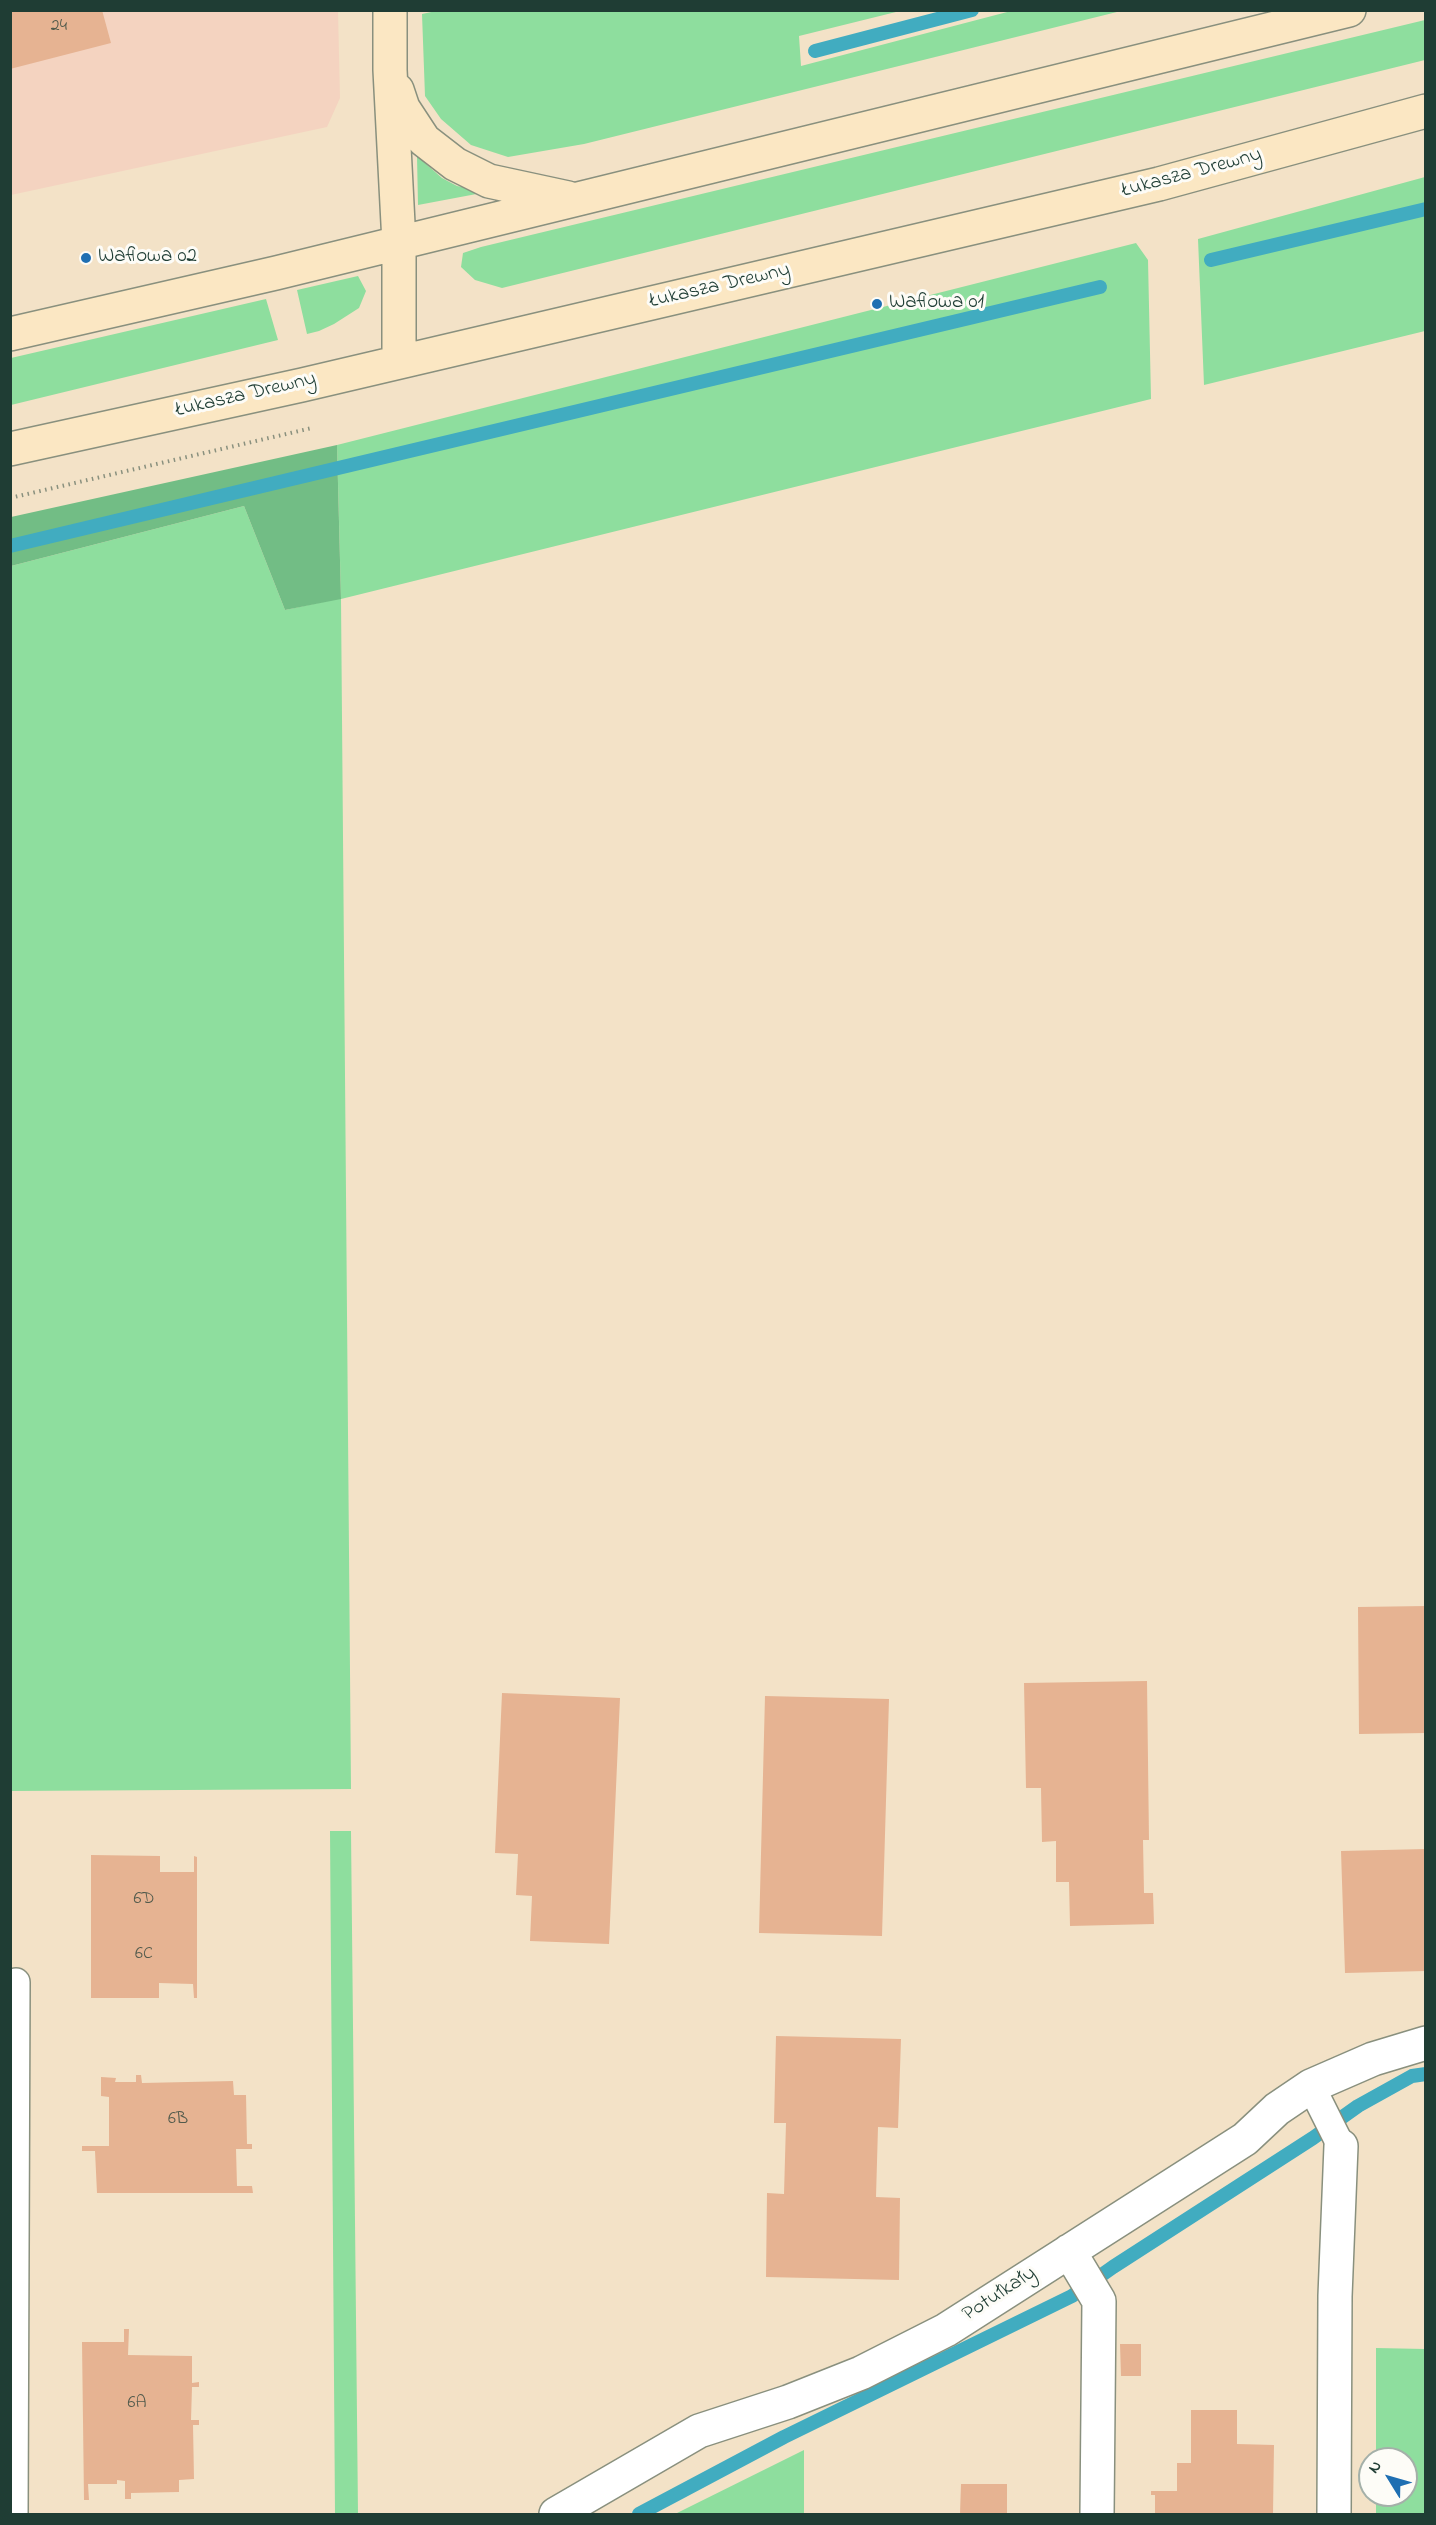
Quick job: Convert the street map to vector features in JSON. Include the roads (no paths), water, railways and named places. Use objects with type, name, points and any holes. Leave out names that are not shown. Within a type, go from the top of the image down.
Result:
[{"type":"main road","points":[[390,10],[390,70],[399,243],[399,360]]},
{"type":"main road","points":[[10,334],[399,243],[1349,10]]},
{"type":"main road","points":[[390,70],[403,108],[424,140],[455,164],[489,181],[576,199]]},
{"type":"main road","name":"Łukasza Drewny","points":[[10,449],[302,385],[399,360],[844,259],[1159,183],[1425,111]]},
{"type":"street","name":"Potułkały","points":[[556,2514],[699,2431],[788,2402],[861,2373],[946,2330],[1073,2258],[1236,2145],[1277,2109],[1315,2096],[1373,2059],[1425,2043]]},
{"type":"street","points":[[1334,2514],[1335,2296],[1341,2146]]},
{"type":"street","points":[[1073,2258],[1099,2301],[1097,2514]]},
{"type":"lane","points":[[14,2514],[16,1982]]},
{"type":"lane","points":[[1315,2096],[1341,2146]]},
{"type":"waterway","points":[[815,51],[972,10]]},
{"type":"waterway","points":[[1211,260],[1426,209]]},
{"type":"waterway","points":[[10,546],[1100,287]]},
{"type":"waterway","points":[[639,2514],[784,2437],[1072,2296],[1358,2106],[1412,2076],[1426,2074]]},
{"type":"place","name":"Waflowa 02","points":[[86,258]]},
{"type":"place","name":"Waflowa 01","points":[[877,304]]}]
